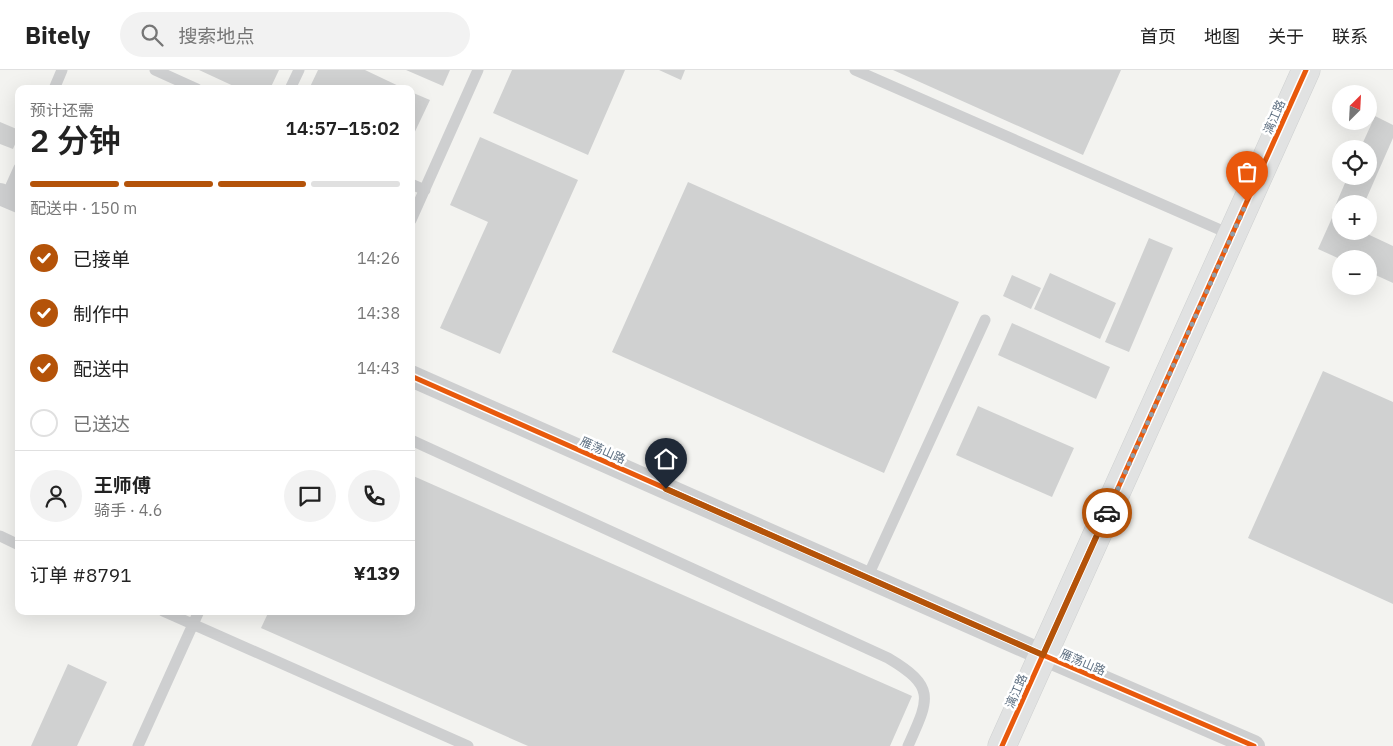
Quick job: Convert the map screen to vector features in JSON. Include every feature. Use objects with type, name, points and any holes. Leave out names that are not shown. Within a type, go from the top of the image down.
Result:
[{"type":"street","name":"漓江路","points":[[1002,746],[1306,70]]},
{"type":"street","name":"雁荡山路","points":[[415,378],[867,578],[1254,746]]},
{"type":"lane","points":[[56,85],[62,70]]},
{"type":"lane","points":[[155,70],[188,85]]},
{"type":"lane","points":[[292,85],[298,70]]},
{"type":"lane","points":[[415,211],[478,70]]},
{"type":"lane","points":[[855,70],[1232,235]]},
{"type":"lane","points":[[8,198],[15,179]]},
{"type":"lane","points":[[415,186],[424,190]]},
{"type":"lane","points":[[867,578],[985,320]]},
{"type":"lane","points":[[415,442],[888,658],[903,667],[917,677],[924,691],[925,705],[908,746]]},
{"type":"lane","points":[[0,536],[15,543]]},
{"type":"lane","points":[[172,615],[468,746]]},
{"type":"lane","points":[[138,746],[197,615]]},
{"type":"building","points":[[199,70],[279,70],[272,85],[231,85]]},
{"type":"building","points":[[318,70],[365,70],[397,85],[311,85]]},
{"type":"building","points":[[406,70],[450,70],[443,86]]},
{"type":"building","points":[[512,70],[625,70],[588,155],[493,113]]},
{"type":"building","points":[[659,70],[685,70],[681,80]]},
{"type":"building","points":[[893,70],[1121,70],[1083,155]]},
{"type":"building","points":[[415,94],[430,100],[415,132]]},
{"type":"building","points":[[1378,118],[1393,125],[1393,138],[1377,174],[1377,140],[1364,140],[1369,130],[1378,130]]},
{"type":"building","points":[[0,122],[15,128],[15,144],[13,149],[0,144]]},
{"type":"building","points":[[480,137],[578,180],[500,354],[440,328],[488,222],[450,205]]},
{"type":"building","points":[[688,182],[959,302],[884,473],[612,352]]},
{"type":"building","points":[[1344,185],[1372,185],[1368,195],[1340,195]]},
{"type":"building","points":[[1332,218],[1332,240],[1377,238],[1393,246],[1393,283],[1377,276],[1377,250],[1332,250],[1332,255],[1318,249]]},
{"type":"building","points":[[1149,238],[1173,248],[1129,352],[1105,342]]},
{"type":"building","points":[[1050,273],[1116,303],[1100,339],[1034,309]]},
{"type":"building","points":[[1012,275],[1041,288],[1031,309],[1003,296]]},
{"type":"building","points":[[1012,323],[1110,367],[1096,399],[998,355]]},
{"type":"building","points":[[1323,371],[1393,402],[1393,604],[1248,538]]},
{"type":"building","points":[[978,406],[1074,448],[1052,497],[956,455]]},
{"type":"building","points":[[415,477],[912,696],[890,746],[528,746],[261,628],[267,615],[415,615]]},
{"type":"building","points":[[68,664],[107,682],[77,746],[31,746]]},
{"type":"cycle path","points":[[1002,746],[1306,70]]},
{"type":"cycle path","points":[[415,378],[1254,746]]},
{"type":"way so far","points":[[1107,513],[1247,202]]},
{"type":"route","points":[[666,489],[1043,655],[1107,513]]}]
